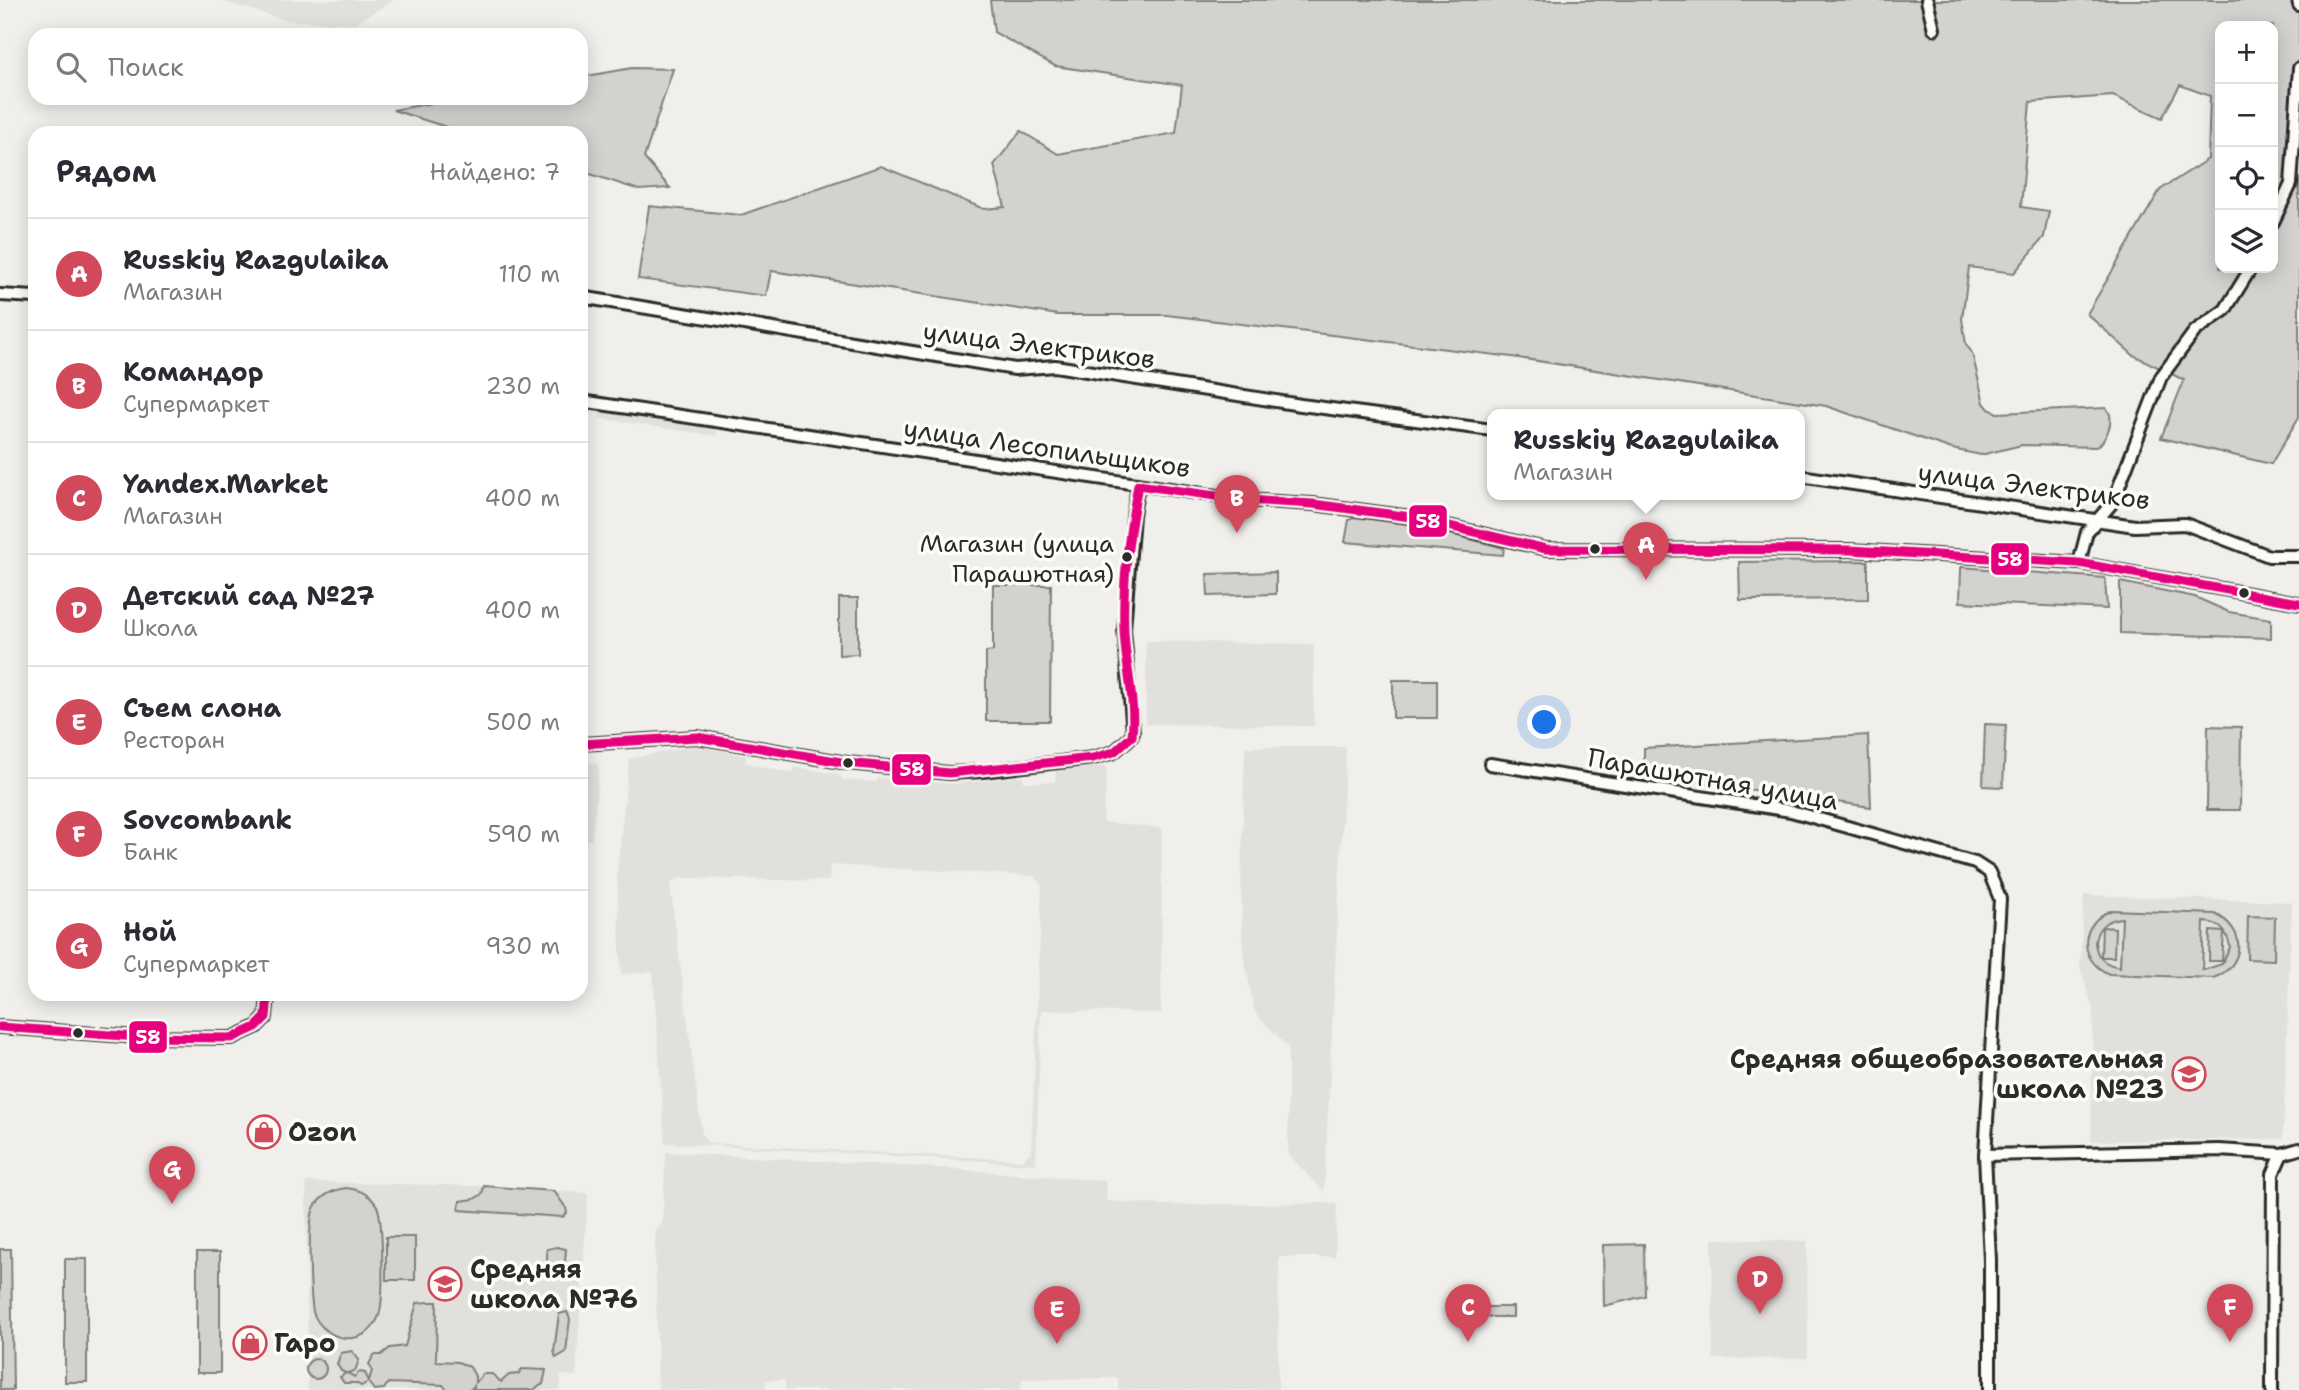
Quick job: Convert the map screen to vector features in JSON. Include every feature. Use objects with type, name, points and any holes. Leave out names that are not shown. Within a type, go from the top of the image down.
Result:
[{"type":"street","points":[[1927,0],[1934,29]]},
{"type":"street","points":[[2298,0],[2299,5]]},
{"type":"street","points":[[2278,214],[2295,186],[2299,68]]},
{"type":"street","points":[[2079,563],[2087,532],[2113,502],[2161,377],[2195,331],[2225,310],[2248,273]]},
{"type":"street","points":[[0,295],[28,297]]},
{"type":"street","name":"улица Электриков","points":[[588,298],[1015,369],[1055,366],[1301,405],[1487,429]]},
{"type":"street","name":"улица Лесопильщиков","points":[[588,402],[1244,500],[1312,504],[1411,517],[1525,546],[1562,551],[1850,551],[2079,563],[2299,603]]},
{"type":"street","name":"улица Электриков","points":[[1805,477],[2135,526],[2185,524],[2269,556],[2299,556]]},
{"type":"street","points":[[588,744],[697,737],[836,761],[949,773],[1093,758],[1114,752],[1132,736],[1133,719],[1124,629],[1138,485]]},
{"type":"street","name":"Парашютная улица","points":[[1490,764],[1791,811],[1931,849],[1975,863],[1989,872],[2000,899],[1985,1155],[1990,1260],[1990,1390]]},
{"type":"street","points":[[0,1027],[130,1037],[232,1038],[256,1027],[266,1017],[267,1001]]},
{"type":"street","points":[[1985,1155],[2219,1150],[2282,1154],[2299,1149]]},
{"type":"street","points":[[2272,1390],[2273,1174],[2282,1154]]},
{"type":"shaded area","points":[[219,0],[394,0],[354,24],[284,20]]},
{"type":"shaded area","points":[[990,0],[2299,0],[2299,417],[2271,464],[2161,438],[2184,380],[2133,355],[2087,314],[2160,190],[2208,159],[2210,96],[2180,85],[2162,118],[2113,96],[2030,102],[2021,207],[2049,211],[2044,237],[2014,273],[1969,267],[1962,319],[1966,344],[1972,353],[1984,403],[1997,413],[2106,408],[2110,417],[2109,428],[2097,447],[2022,445],[1981,455],[1952,449],[1826,406],[1512,357],[1167,315],[1058,315],[771,271],[766,296],[638,279],[649,206],[741,215],[881,166],[984,209],[1005,207],[994,165],[1021,131],[1058,154],[1176,133],[1182,85],[1055,66],[994,32]]},
{"type":"shaded area","points":[[632,68],[673,69],[644,158],[670,188],[639,190],[588,173],[588,126],[443,126],[393,110],[421,105],[588,105],[588,76]]},
{"type":"shaded area","points":[[600,411],[717,429],[716,436],[599,418]]},
{"type":"shaded area","points":[[1355,517],[1415,525],[1504,548],[1503,555],[1345,542],[1349,520]]},
{"type":"shaded area","points":[[1868,561],[1868,599],[1740,600],[1739,562]]},
{"type":"shaded area","points":[[1961,567],[2105,578],[2107,609],[1960,602]]},
{"type":"shaded area","points":[[1276,572],[1276,594],[1208,596],[1207,574]]},
{"type":"shaded area","points":[[2120,582],[2195,597],[2229,612],[2271,619],[2271,638],[2120,633]]},
{"type":"shaded area","points":[[993,585],[1051,585],[1050,721],[986,721],[986,652],[993,651]]},
{"type":"shaded area","points":[[839,598],[858,598],[858,654],[839,655]]},
{"type":"shaded area","points":[[1146,641],[1314,644],[1314,726],[1146,724]]},
{"type":"shaded area","points":[[1393,680],[1437,680],[1437,718],[1393,718]]},
{"type":"shaded area","points":[[1985,724],[2006,725],[2003,787],[1983,786]]},
{"type":"shaded area","points":[[2208,726],[2241,727],[2240,810],[2207,810]]},
{"type":"shaded area","points":[[1868,735],[1871,807],[1644,774],[1644,748]]},
{"type":"shaded area","points":[[696,745],[746,756],[745,763],[781,771],[793,772],[795,767],[838,774],[842,780],[876,782],[878,778],[953,784],[1023,776],[1024,782],[1055,782],[1056,769],[1107,766],[1103,822],[1162,828],[1161,1013],[1041,1010],[1036,1164],[665,1143],[653,972],[621,974],[617,872],[629,759]],"holes":[[[830,865],[1034,876],[1042,886],[1031,1152],[1022,1160],[708,1143],[702,1134],[670,884],[680,878],[829,881]]]},
{"type":"shaded area","points":[[1245,747],[1346,747],[1324,1192],[1288,1154],[1288,1047],[1255,1013],[1243,953],[1241,885]]},
{"type":"shaded area","points":[[597,763],[599,770],[592,840],[588,840],[588,764]]},
{"type":"shaded area","name":"Средняя общеобразовательная школа №23","points":[[2084,895],[2292,902],[2283,1139],[2091,1141],[2093,1009],[2080,967]]},
{"type":"shaded area","points":[[2112,910],[2215,914],[2233,929],[2237,938],[2237,956],[2232,965],[2213,978],[2109,974],[2091,960],[2087,951],[2088,932],[2101,916]],"holes":[[[2122,918],[2120,967],[2102,959],[2095,942],[2104,925]],[[2204,922],[2222,929],[2230,947],[2222,964],[2202,970]]]},
{"type":"shaded area","points":[[2248,916],[2275,917],[2274,960],[2247,959]]},
{"type":"shaded area","points":[[2102,927],[2115,928],[2114,957],[2101,957]]},
{"type":"shaded area","points":[[2210,931],[2224,932],[2222,961],[2209,961]]},
{"type":"shaded area","points":[[666,1152],[1105,1181],[1107,1201],[1161,1205],[1337,1203],[1335,1257],[1279,1257],[1278,1390],[1118,1390],[1118,1378],[1022,1379],[1021,1390],[785,1390],[785,1380],[766,1380],[765,1390],[658,1390],[655,1244],[656,1229],[662,1224]]},
{"type":"shaded area","name":"Средняя школа №76","points":[[306,1182],[484,1186],[588,1193],[576,1376],[561,1375],[560,1390],[308,1390]]},
{"type":"shaded area","points":[[484,1186],[554,1191],[567,1213],[563,1217],[459,1210],[460,1201],[474,1199],[482,1194]]},
{"type":"shaded area","points":[[346,1188],[364,1193],[377,1206],[382,1244],[382,1297],[378,1318],[372,1328],[354,1338],[344,1338],[325,1330],[313,1312],[311,1290],[310,1242],[314,1208],[327,1194]]},
{"type":"shaded area","points":[[386,1237],[415,1237],[415,1280],[386,1280]]},
{"type":"shaded area","points":[[1712,1239],[1807,1241],[1808,1358],[1713,1359]]},
{"type":"shaded area","points":[[1644,1244],[1645,1296],[1604,1306],[1603,1245]]},
{"type":"shaded area","points":[[0,1249],[11,1249],[13,1390],[0,1390]]},
{"type":"shaded area","points":[[547,1249],[566,1249],[564,1275],[550,1274],[547,1266]]},
{"type":"shaded area","points":[[197,1252],[220,1252],[220,1373],[197,1373]]},
{"type":"shaded area","points":[[65,1259],[87,1259],[87,1382],[65,1382]]},
{"type":"shaded area","points":[[437,1302],[436,1361],[458,1362],[470,1367],[475,1383],[483,1374],[492,1374],[501,1382],[509,1375],[518,1374],[522,1369],[546,1370],[543,1384],[533,1390],[474,1390],[474,1386],[470,1390],[447,1390],[443,1385],[388,1383],[384,1389],[374,1390],[368,1382],[361,1386],[344,1383],[340,1377],[346,1373],[341,1371],[337,1364],[341,1353],[352,1351],[359,1360],[355,1371],[347,1373],[355,1377],[359,1372],[365,1373],[369,1381],[372,1370],[369,1364],[374,1355],[381,1355],[390,1348],[405,1346],[417,1303]]},
{"type":"shaded area","points":[[1465,1307],[1513,1307],[1513,1317],[1461,1317]]},
{"type":"shaded area","points":[[567,1312],[570,1319],[566,1352],[556,1358],[554,1351],[559,1314]]},
{"type":"shaded area","points":[[316,1359],[323,1362],[326,1369],[323,1376],[316,1379],[309,1376],[306,1369],[309,1362]]},
{"type":"transit line","name":"58","points":[[1138,485],[1244,500],[1313,504],[1411,517],[1546,549],[1850,550],[2079,563],[2299,603]]},
{"type":"transit line","name":"58","points":[[1132,736],[1133,709],[1125,642],[1124,593],[1138,485]]},
{"type":"transit line","name":"58","points":[[588,744],[697,737],[847,763],[949,773],[1093,758],[1114,752],[1132,736]]},
{"type":"transit line","name":"58","points":[[0,1027],[138,1037],[232,1038],[256,1027],[266,1017],[267,1001]]},
{"type":"place","name":"Командор","points":[[1237,533]]},
{"type":"place","name":"Магазин (улица Парашютная)","points":[[1127,557]]},
{"type":"place","name":"Russkiy Razgulaika","points":[[1646,580]]},
{"type":"place","name":"Средняя общеобразовательная школа №23","points":[[2189,1074]]},
{"type":"place","name":"Ozon","points":[[264,1132]]},
{"type":"place","name":"Ной","points":[[172,1204]]},
{"type":"place","name":"Средняя школа №76","points":[[445,1284]]},
{"type":"place","name":"Детский сад №27","points":[[1760,1314]]},
{"type":"place","name":"Yandex.Market","points":[[1468,1342]]},
{"type":"place","name":"Sovcombank","points":[[2230,1342]]},
{"type":"place","name":"Гаро","points":[[250,1343]]},
{"type":"place","name":"Съем слона","points":[[1057,1344]]}]
